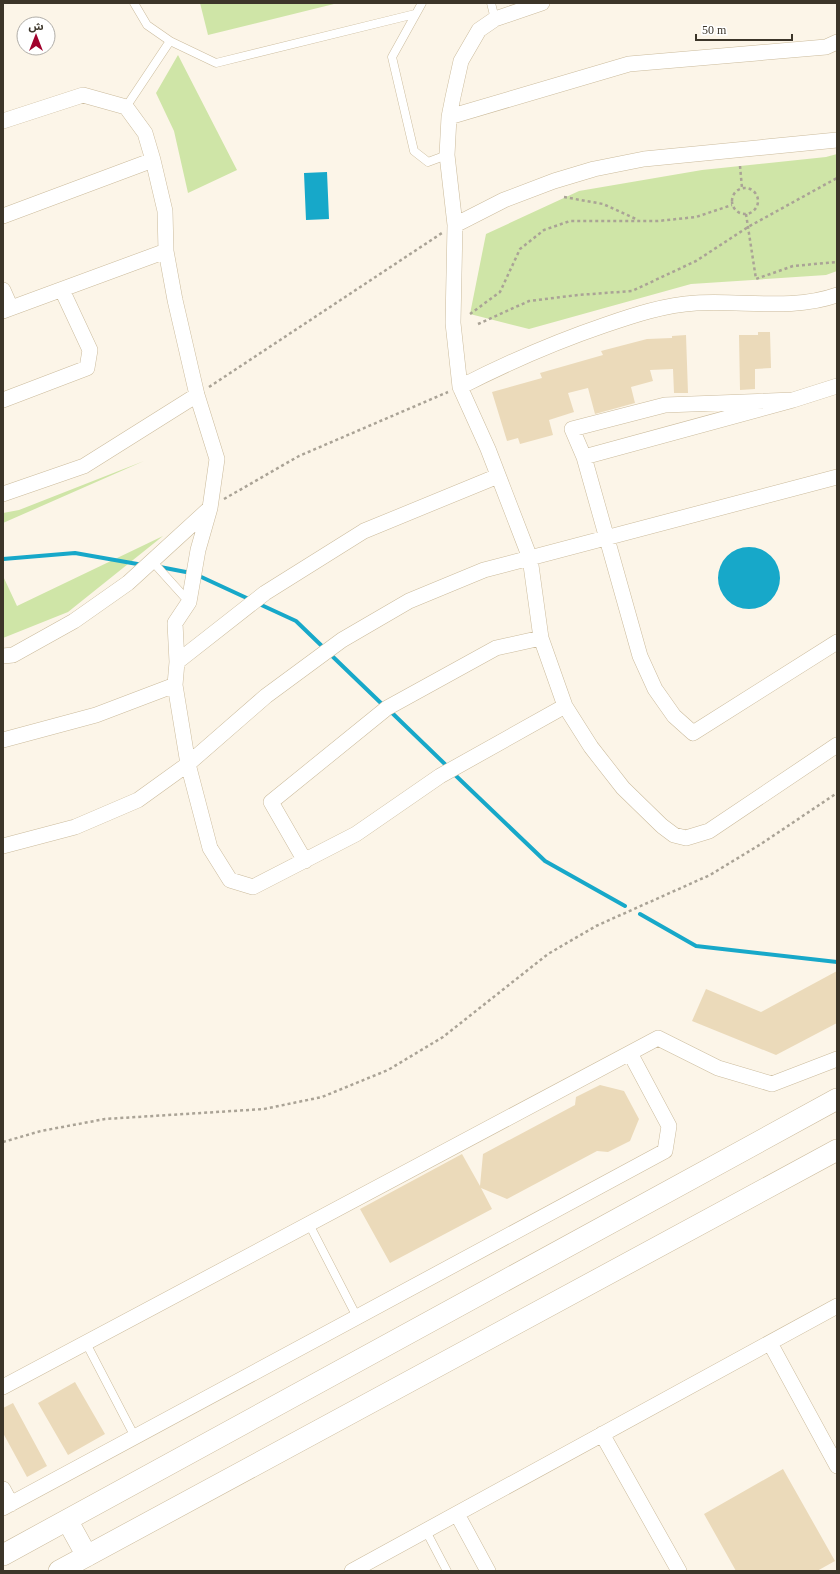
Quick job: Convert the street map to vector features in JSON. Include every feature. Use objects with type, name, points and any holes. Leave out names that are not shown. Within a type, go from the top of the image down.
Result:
[{"type":"main road","points":[[3,1555],[837,1099]]},
{"type":"main road","points":[[59,1571],[837,1150]]},
{"type":"main road","points":[[67,1520],[86,1556]]},
{"type":"street","points":[[542,3],[495,19],[480,30],[461,61],[449,117],[447,155],[455,225],[453,323],[460,387],[498,476],[530,558],[541,638],[565,706],[591,747],[623,788],[662,826],[674,835],[686,838],[709,831],[837,745]]},
{"type":"street","points":[[449,117],[629,64],[826,47],[837,42]]},
{"type":"street","points":[[3,121],[83,95],[126,108],[144,133],[153,160],[165,211],[166,251],[175,300],[197,395],[217,459],[210,508],[198,550],[189,602],[175,623],[177,662],[175,685],[188,764],[210,848],[230,880],[253,887],[305,861],[356,834],[440,776],[565,706]]},
{"type":"street","points":[[455,225],[504,200],[554,181],[594,169],[644,159],[837,140]]},
{"type":"street","points":[[3,216],[153,160]]},
{"type":"street","points":[[3,290],[7,310],[166,251]]},
{"type":"street","points":[[3,400],[87,368],[90,350],[62,290]]},
{"type":"street","points":[[460,387],[513,361],[581,333],[642,312],[695,303],[799,303],[837,295]]},
{"type":"street","points":[[584,457],[793,400],[837,386]]},
{"type":"street","points":[[3,494],[84,466],[197,395]]},
{"type":"street","points":[[793,400],[666,405],[572,428],[584,457],[640,656],[655,689],[674,716],[693,733],[837,642]]},
{"type":"street","points":[[177,662],[265,594],[364,531],[498,476]]},
{"type":"street","points":[[3,846],[75,827],[138,800],[188,764],[266,696],[349,636],[409,601],[484,570],[837,477]]},
{"type":"street","points":[[3,656],[13,655],[74,621],[128,583],[210,508]]},
{"type":"street","points":[[305,861],[271,802],[387,708],[496,648],[541,638]]},
{"type":"street","points":[[3,740],[96,715],[175,685]]},
{"type":"street","points":[[3,1387],[658,1038],[718,1068],[772,1084],[837,1059]]},
{"type":"street","points":[[3,1489],[7,1506],[666,1151],[669,1126],[630,1052]]},
{"type":"street","points":[[352,1571],[837,1306]]},
{"type":"street","points":[[770,1343],[837,1466]]},
{"type":"street","points":[[602,1434],[679,1571]]},
{"type":"street","points":[[457,1514],[488,1571]]},
{"type":"lane","points":[[134,3],[147,25],[170,41],[216,63],[415,14]]},
{"type":"lane","points":[[422,3],[392,57],[414,152],[428,162],[447,155]]},
{"type":"lane","points":[[491,3],[495,19]]},
{"type":"lane","points":[[126,108],[170,41]]},
{"type":"lane","points":[[152,561],[189,602]]},
{"type":"lane","points":[[309,1224],[358,1317]]},
{"type":"lane","points":[[86,1343],[135,1437]]},
{"type":"lane","points":[[426,1531],[447,1571]]},
{"type":"path","points":[[740,166],[742,188]]},
{"type":"path","points":[[478,324],[529,300],[632,291],[696,261],[748,227],[837,178]]},
{"type":"path","points":[[742,188],[750,189],[758,199],[754,210],[746,214],[738,212],[732,205],[731,201],[734,192],[742,188]]},
{"type":"path","points":[[564,197],[603,204],[640,221]]},
{"type":"path","points":[[470,314],[500,292],[520,249],[544,230],[570,221],[640,221],[696,217],[732,205]]},
{"type":"path","points":[[746,214],[756,279],[793,266],[837,262]]},
{"type":"path","points":[[197,395],[455,225]]},
{"type":"path","points":[[210,508],[298,456],[460,387]]},
{"type":"path","points":[[3,1142],[41,1131],[105,1119],[264,1109],[322,1097],[380,1073],[443,1037],[548,954],[596,926],[710,875],[761,844],[837,793]]},
{"type":"green space","points":[[200,3],[338,3],[208,35]]},
{"type":"green space","points":[[178,55],[237,170],[188,193],[174,131],[156,93]]},
{"type":"green space","points":[[837,154],[837,271],[826,275],[691,284],[529,329],[470,314],[486,234],[579,191],[702,170],[826,157]]},
{"type":"green space","points":[[144,461],[3,523],[3,513],[19,510]]},
{"type":"green space","points":[[163,536],[68,612],[3,638],[3,576],[17,606]]},
{"type":"water","points":[[327,172],[329,219],[306,220],[304,173]]},
{"type":"water","points":[[743,547],[755,547],[771,556],[778,566],[780,578],[778,590],[771,600],[755,609],[743,609],[732,604],[723,595],[718,584],[718,572],[723,561],[732,552]]},
{"type":"building","points":[[758,332],[770,332],[771,368],[755,369],[755,389],[740,390],[739,335],[758,335]]},
{"type":"building","points":[[686,335],[688,393],[674,393],[673,369],[650,370],[653,381],[631,387],[635,403],[595,414],[588,388],[568,393],[574,412],[549,420],[553,435],[520,444],[518,438],[507,441],[492,392],[542,378],[540,373],[603,355],[601,351],[647,339],[672,338],[672,336]]},
{"type":"building","points":[[837,971],[837,1023],[776,1055],[692,1021],[706,989],[761,1012]]},
{"type":"building","points":[[600,1085],[624,1091],[639,1119],[630,1141],[608,1152],[597,1151],[507,1199],[481,1188],[492,1209],[390,1263],[360,1209],[462,1154],[480,1186],[483,1154],[575,1105],[576,1097]]},
{"type":"building","points":[[75,1382],[105,1434],[68,1455],[38,1403]]},
{"type":"building","points":[[13,1403],[47,1466],[27,1477],[3,1433],[3,1408]]},
{"type":"building","points":[[783,1469],[835,1561],[817,1571],[736,1571],[704,1514]]},
{"type":"waterway","points":[[3,559],[75,553],[143,565]]},
{"type":"waterway","points":[[160,567],[191,573]]},
{"type":"waterway","points":[[197,575],[251,600]]},
{"type":"waterway","points":[[257,603],[296,621],[325,649]]},
{"type":"waterway","points":[[330,654],[384,706]]},
{"type":"waterway","points":[[389,710],[449,768]]},
{"type":"waterway","points":[[453,773],[545,861],[625,906]]},
{"type":"waterway","points":[[640,914],[696,946],[837,962]]}]
